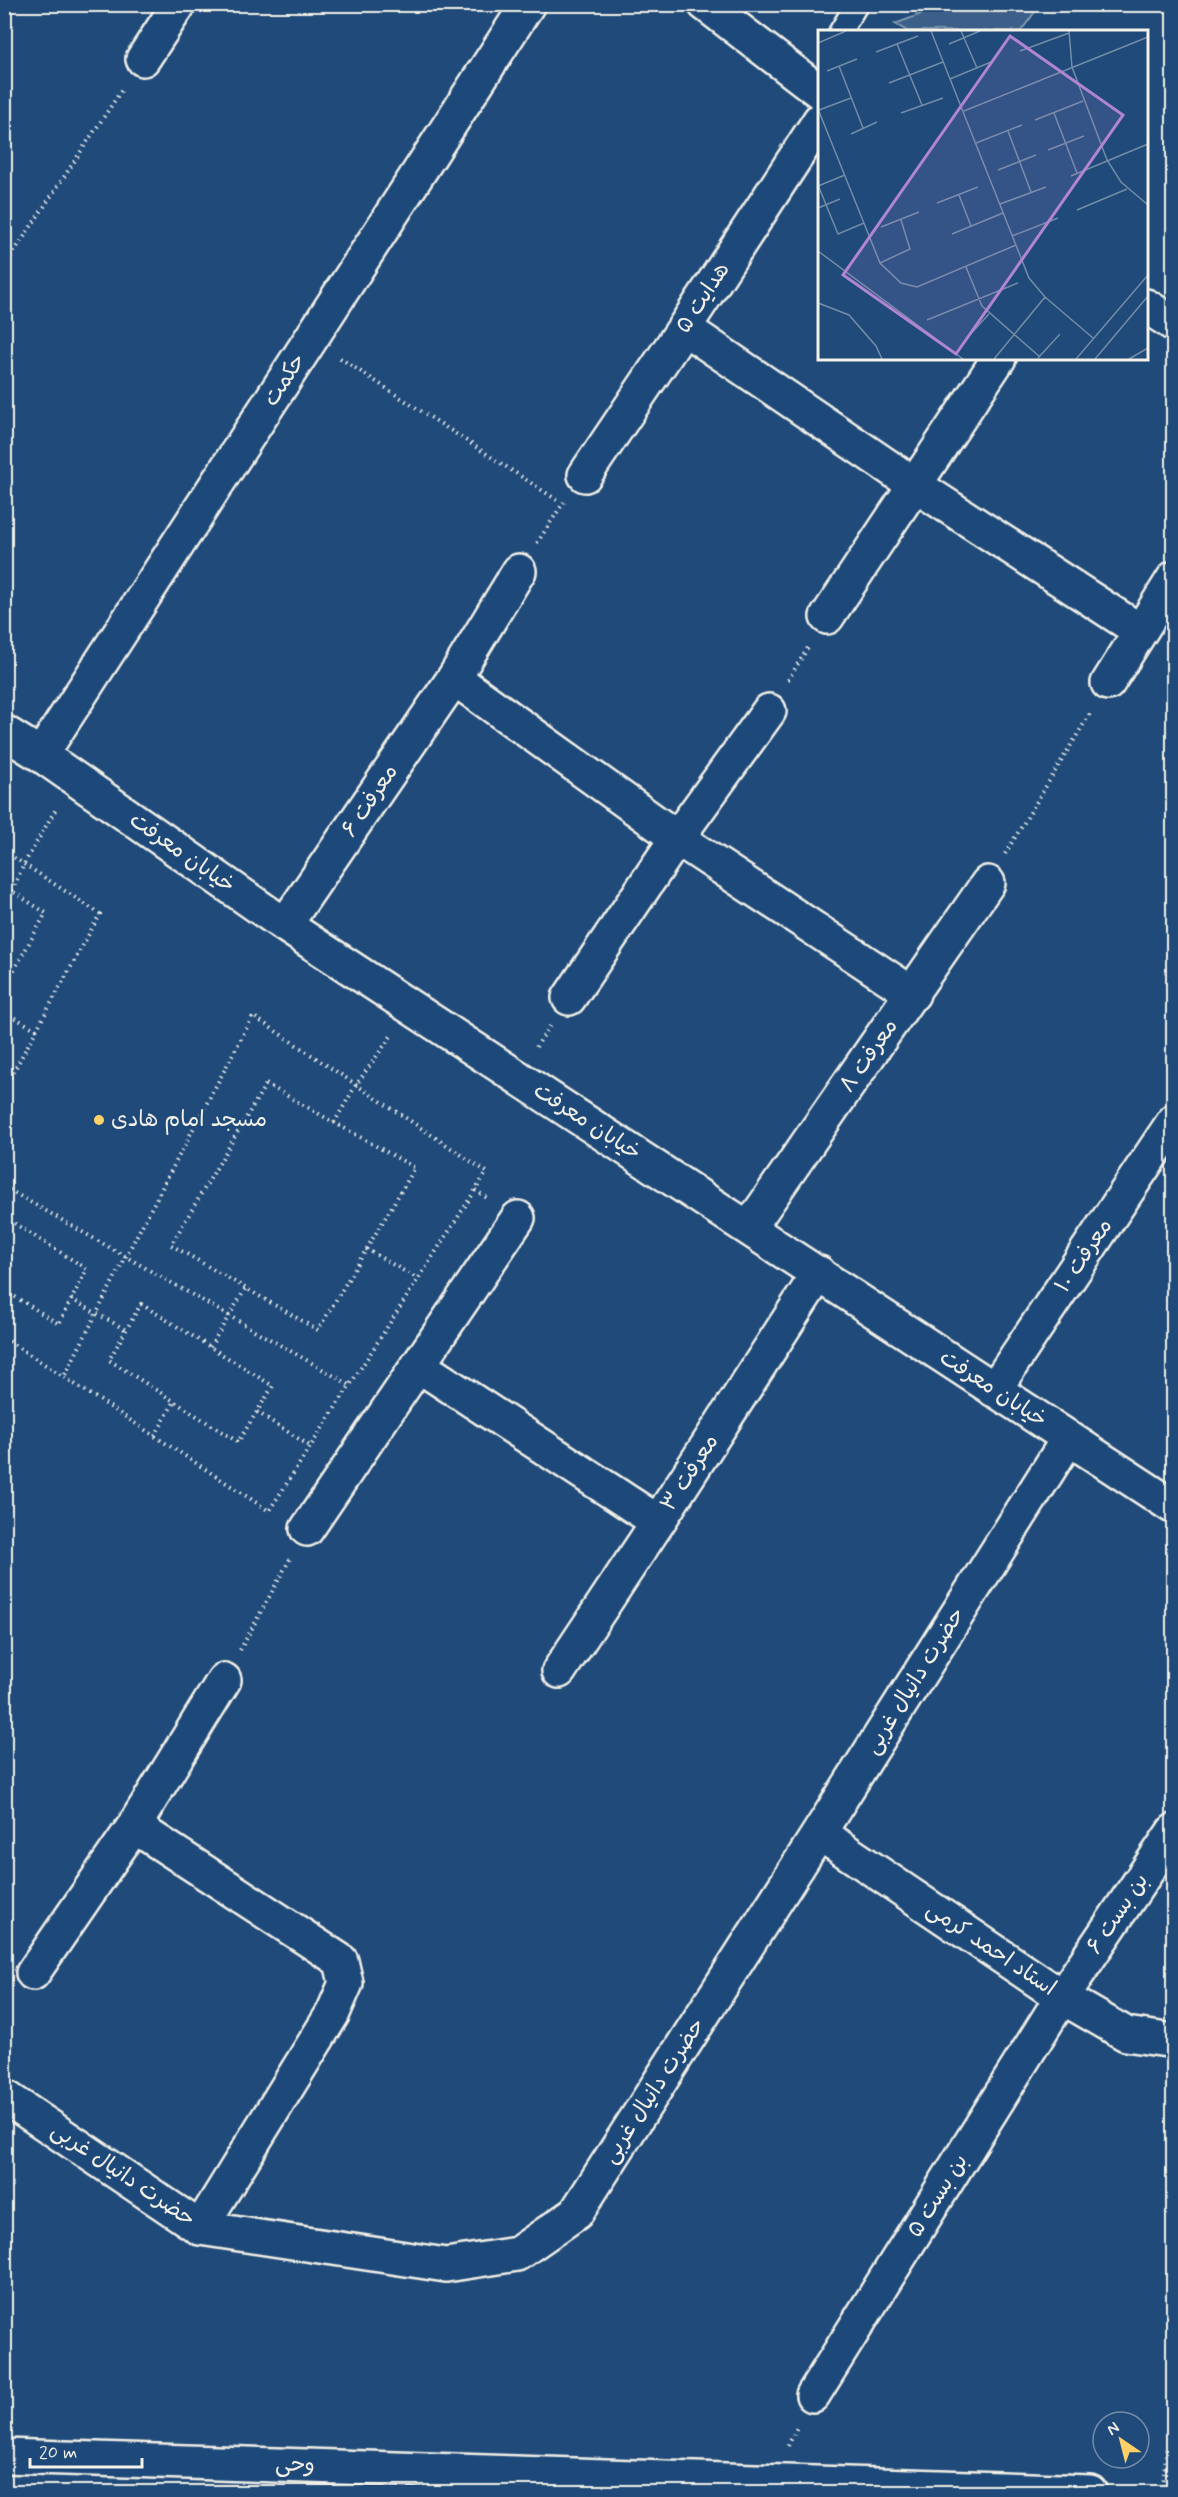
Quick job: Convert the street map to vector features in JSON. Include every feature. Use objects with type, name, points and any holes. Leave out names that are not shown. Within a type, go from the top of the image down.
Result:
[{"type":"street","points":[[142,59],[179,4]]},
{"type":"street","name":"حکمت","points":[[41,754],[528,4]]},
{"type":"street","points":[[705,4],[816,80]]},
{"type":"street","name":"هدایت ۵","points":[[585,475],[818,122]]},
{"type":"street","points":[[1148,307],[1173,324]]},
{"type":"street","points":[[684,328],[915,485],[1140,631]]},
{"type":"street","points":[[827,617],[998,360]]},
{"type":"street","name":"معرفت ۶","points":[[285,925],[454,678],[519,571]]},
{"type":"street","points":[[1108,683],[1173,578]]},
{"type":"street","points":[[454,678],[677,838],[913,994]]},
{"type":"street","points":[[569,998],[677,838],[769,711]]},
{"type":"street","name":"خیابان معرفت","points":[[4,732],[41,754],[285,925],[819,1273],[1173,1508]]},
{"type":"street","name":"معرفت ۸","points":[[749,1228],[988,883]]},
{"type":"street","name":"معرفت ۱۰","points":[[994,1390],[1173,1121]]},
{"type":"street","points":[[307,1529],[518,1218]]},
{"type":"street","name":"معرفت ۳","points":[[559,1671],[819,1273]]},
{"type":"street","points":[[418,1365],[658,1522]]},
{"type":"street","name":"حضرت دانیال غربی","points":[[4,2096],[200,2228],[446,2265],[518,2254],[576,2213],[1068,1439]]},
{"type":"street","points":[[33,1973],[134,1826],[224,1680]]},
{"type":"street","points":[[134,1826],[341,1961],[346,1983],[333,2013],[200,2228]]},
{"type":"street","name":"بن بست ۶","points":[[1062,1997],[1173,1831]]},
{"type":"street","name":"استاد احمد کرمی","points":[[819,1833],[1062,1997],[1126,2034],[1173,2041]]},
{"type":"street","name":"بن بست ۵","points":[[813,2395],[1062,1997]]},
{"type":"street","name":"وحی","points":[[4,2456],[1090,2493]]},
{"type":"lane","points":[[841,30],[849,7]]},
{"type":"path","points":[[4,267],[142,59]]},
{"type":"path","points":[[311,339],[563,504]]},
{"type":"path","points":[[519,571],[585,475]]},
{"type":"path","points":[[769,711],[827,617]]},
{"type":"path","points":[[988,883],[1108,683]]},
{"type":"path","points":[[12,891],[24,864],[74,778]]},
{"type":"path","points":[[4,851],[100,914],[4,1089]]},
{"type":"path","points":[[4,886],[46,914],[4,988]]},
{"type":"path","points":[[517,1076],[569,998]]},
{"type":"path","points":[[334,1123],[357,1085],[411,1008]]},
{"type":"path","points":[[4,1012],[37,1030]]},
{"type":"path","points":[[4,1338],[269,1511],[487,1172],[253,1016],[64,1377]]},
{"type":"path","points":[[266,1084],[334,1123],[415,1168],[318,1330],[171,1245],[266,1084]]},
{"type":"path","points":[[4,1187],[350,1385]]},
{"type":"path","points":[[4,1217],[87,1269],[59,1324],[4,1290]]},
{"type":"path","points":[[366,1249],[418,1279]]},
{"type":"path","points":[[210,1347],[246,1288]]},
{"type":"path","points":[[71,1299],[126,1330]]},
{"type":"path","points":[[141,1304],[273,1386],[238,1442],[109,1360],[126,1330],[141,1304]]},
{"type":"path","points":[[155,1436],[174,1402]]},
{"type":"path","points":[[257,1412],[310,1446]]},
{"type":"path","points":[[224,1680],[307,1529]]},
{"type":"path","points":[[1162,2493],[1173,2386]]},
{"type":"path","points":[[770,2481],[813,2395]]},
{"type":"shaded area","points":[[945,4],[1040,5],[1022,30],[905,30],[895,24]]},
{"type":"place","name":"مسجد امام هادی","points":[[99,1120]]}]
